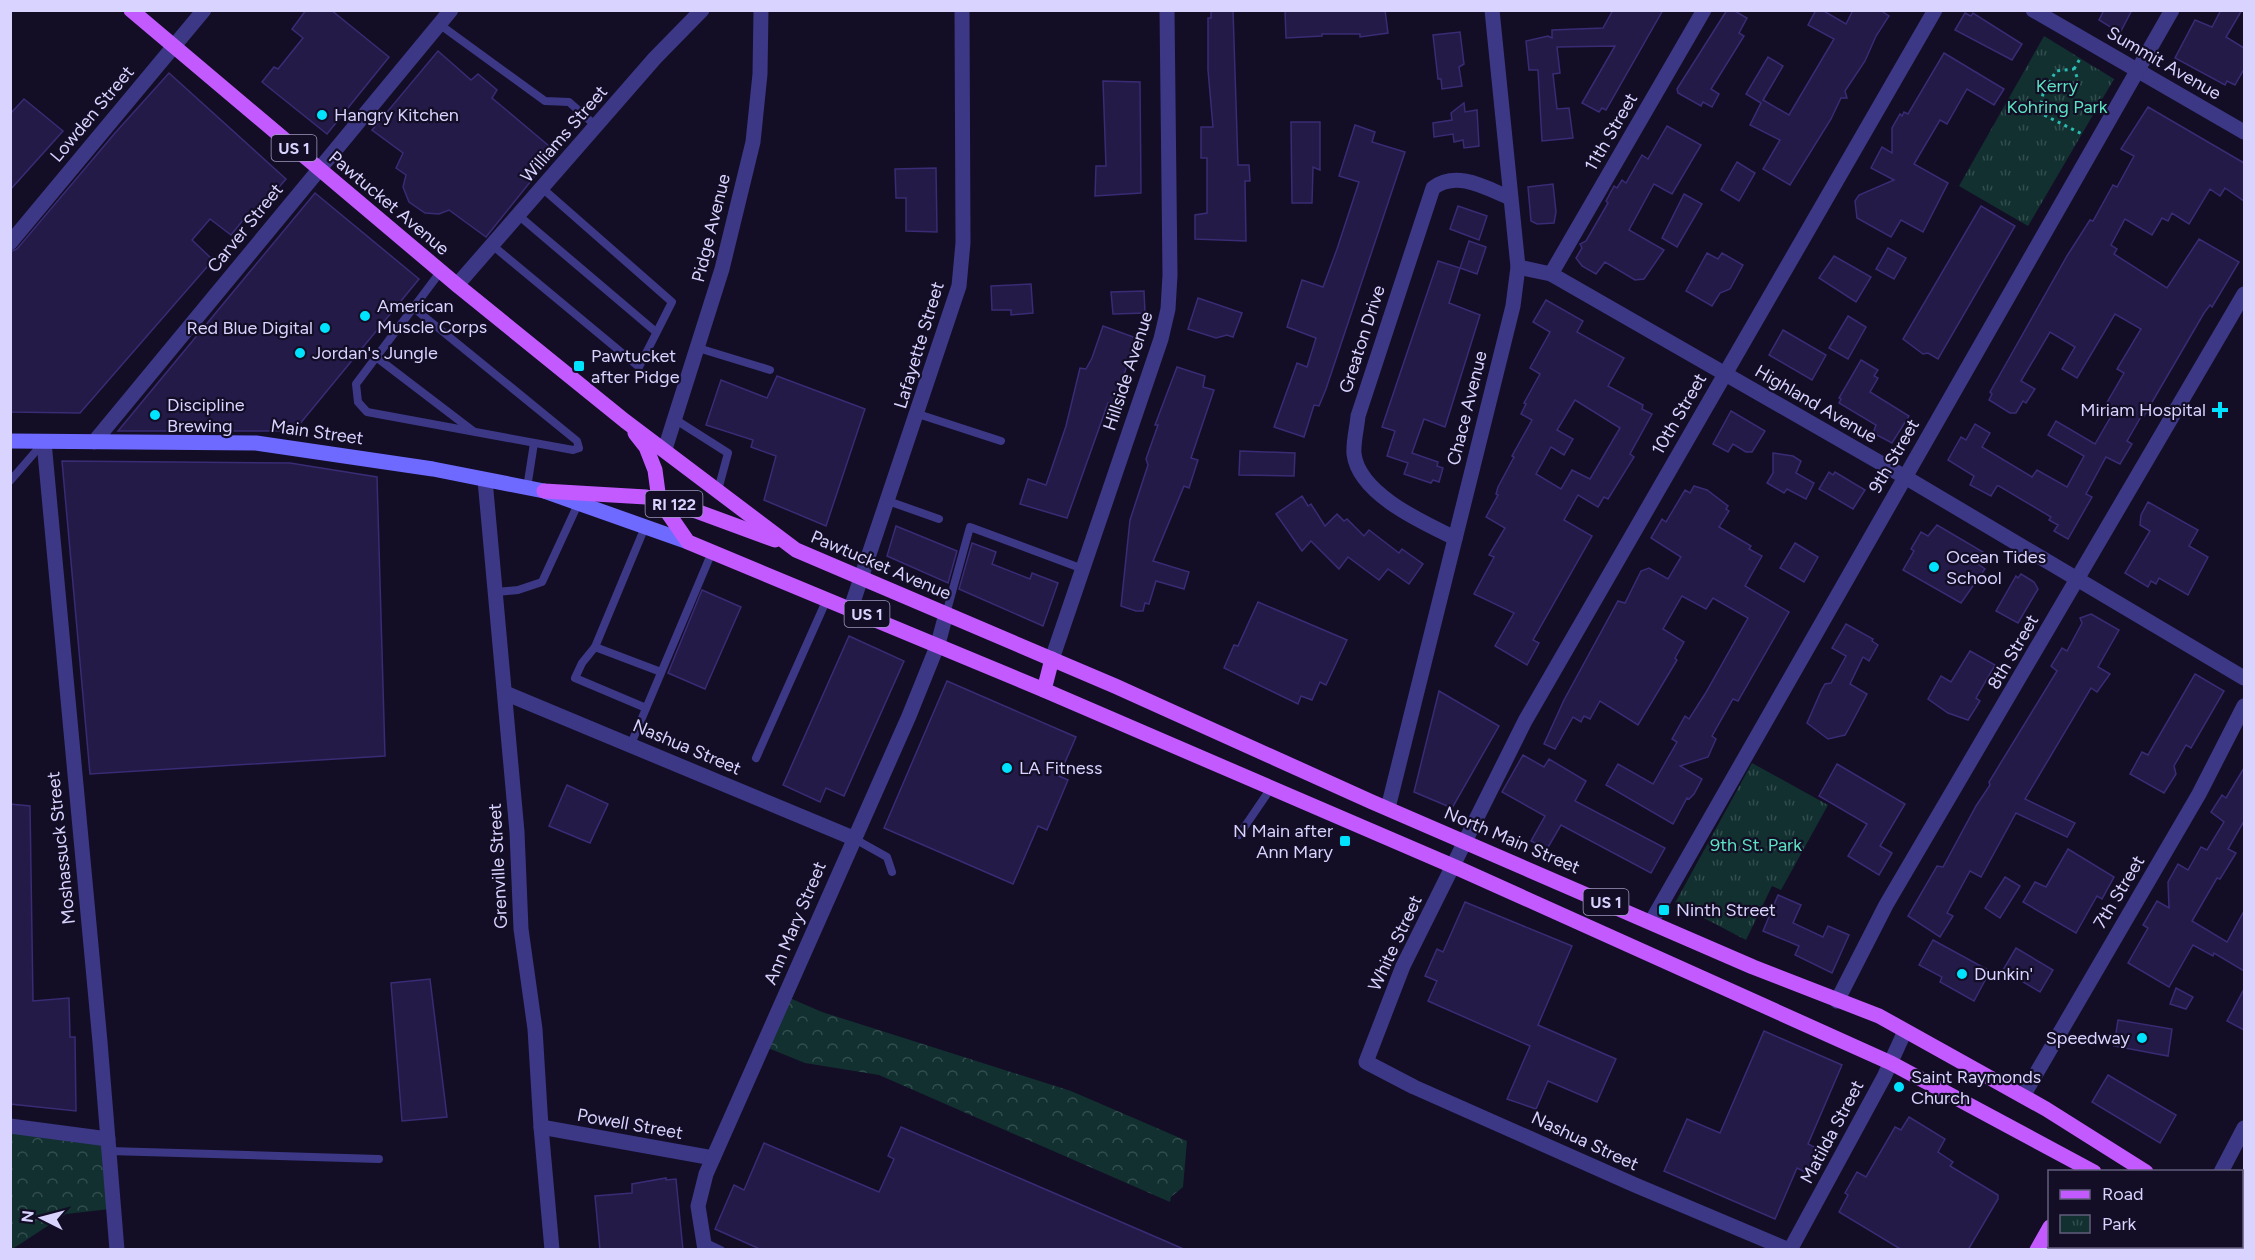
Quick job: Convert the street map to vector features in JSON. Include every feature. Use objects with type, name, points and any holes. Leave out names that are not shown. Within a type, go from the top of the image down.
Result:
[{"type":"main road","name":"Pawtucket Avenue","points":[[131,10],[457,285],[625,421],[796,550],[1050,658]]},
{"type":"main road","name":"Pawtucket Avenue","points":[[625,421],[646,447],[656,470],[659,500],[688,542]]},
{"type":"main road","name":"Main Street","points":[[10,441],[256,443],[433,469],[544,491],[659,500],[757,533],[796,550]]},
{"type":"main road","name":"Main Street","points":[[544,491],[688,542]]},
{"type":"main road","name":"US 1","points":[[688,542],[938,644],[1271,788],[1891,1063],[2087,1170]]},
{"type":"main road","name":"North Main Street","points":[[1050,658],[1465,842],[1837,1001],[1879,1016],[2023,1096],[2143,1170]]},
{"type":"main road","points":[[1044,690],[1050,658]]},
{"type":"main road","points":[[2087,1170],[2100,1142]]},
{"type":"main road","points":[[2037,1250],[2048,1229]]},
{"type":"street","name":"Lowden Street","points":[[10,243],[204,10]]},
{"type":"street","name":"Carver Street","points":[[94,442],[451,10]]},
{"type":"street","name":"Williams Street","points":[[457,285],[656,58],[702,10]]},
{"type":"street","name":"Pidge Avenue","points":[[665,449],[722,269],[753,142],[760,74],[760,10]]},
{"type":"street","name":"Lafayette Street","points":[[851,608],[918,414],[959,286],[963,243],[962,10]]},
{"type":"street","name":"Hillside Avenue","points":[[1050,658],[1083,569],[1161,339],[1168,309],[1170,275],[1167,10]]},
{"type":"street","name":"Chace Avenue","points":[[1388,808],[1513,306],[1518,267],[1492,10]]},
{"type":"street","name":"11th Street","points":[[1551,274],[1704,10]]},
{"type":"street","name":"10th Street","points":[[1465,842],[1525,721],[1935,10]]},
{"type":"street","name":"Summit Avenue","points":[[2033,10],[2244,132]]},
{"type":"street","name":"9th Street","points":[[1651,922],[2172,10]]},
{"type":"street","name":"Greaton Drive","points":[[1455,538],[1375,491],[1360,474],[1354,453],[1358,416],[1433,188],[1443,180],[1467,181],[1510,198]]},
{"type":"street","name":"Highland Avenue","points":[[1518,267],[1551,274],[1905,477],[2244,678]]},
{"type":"street","name":"8th Street","points":[[1837,1001],[1886,905],[2244,294]]},
{"type":"street","name":"Moshassuck Street","points":[[44,442],[117,1250]]},
{"type":"street","name":"Grenville Street","points":[[486,480],[516,832],[521,929],[535,1029],[552,1250]]},
{"type":"street","name":"Ann Mary Street","points":[[704,1245],[698,1206],[706,1174],[909,716],[938,644],[946,614]]},
{"type":"street","name":"Nashua Street","points":[[505,693],[853,838]]},
{"type":"street","name":"7th Street","points":[[2023,1096],[2199,794],[2244,706]]},
{"type":"street","name":"White Street","points":[[1366,1062],[1403,966],[1465,842]]},
{"type":"street","name":"Matilda Street","points":[[1790,1250],[1891,1063],[1905,1031]]},
{"type":"street","name":"Nashua Street","points":[[1366,1062],[1414,1087],[1635,1185],[1790,1250]]},
{"type":"street","points":[[10,1126],[108,1145]]},
{"type":"street","name":"Powell Street","points":[[541,1127],[713,1158]]},
{"type":"street","points":[[2222,1170],[2244,1128]]},
{"type":"lane","points":[[439,24],[545,101],[569,102],[596,126]]},
{"type":"lane","points":[[492,245],[639,367],[672,302],[542,188]]},
{"type":"lane","points":[[518,215],[656,332]]},
{"type":"lane","points":[[415,309],[577,441],[579,448],[573,450],[367,412],[358,402],[356,384],[441,272]]},
{"type":"lane","points":[[698,348],[770,370]]},
{"type":"lane","points":[[376,357],[474,432]]},
{"type":"lane","points":[[918,414],[1001,441]]},
{"type":"lane","points":[[676,420],[728,453],[718,490]]},
{"type":"lane","points":[[10,481],[44,442]]},
{"type":"lane","points":[[527,488],[534,443]]},
{"type":"lane","points":[[888,501],[939,519]]},
{"type":"lane","points":[[496,592],[518,590],[542,582],[578,504]]},
{"type":"lane","points":[[645,527],[595,647],[582,663],[575,678],[646,708]]},
{"type":"lane","points":[[946,614],[970,527],[1083,569]]},
{"type":"lane","points":[[631,744],[712,552]]},
{"type":"lane","points":[[756,758],[827,598]]},
{"type":"lane","points":[[595,647],[661,672]]},
{"type":"lane","points":[[1239,835],[1271,788]]},
{"type":"lane","points":[[853,838],[887,857],[892,872]]},
{"type":"lane","points":[[108,1145],[379,1159]]},
{"type":"lane","points":[[704,1245],[722,1250]]},
{"type":"path","points":[[2077,77],[2074,69],[2055,71],[2043,94],[2041,103],[2044,116],[2097,142]]},
{"type":"green space","name":"Kerry Kohring Park","points":[[2044,36],[2114,79],[2028,226],[1959,186]]},
{"type":"green space","name":"9th St. Park","points":[[1752,763],[1828,805],[1781,890],[1772,886],[1746,940],[1675,903]]},
{"type":"green space","points":[[785,996],[822,1012],[1071,1091],[1187,1141],[1183,1187],[1171,1197],[1170,1202],[879,1075],[805,1063],[763,1046]]},
{"type":"green space","points":[[11,1127],[103,1139],[110,1209],[66,1214],[11,1250]]},
{"type":"building","points":[[306,10],[331,10],[389,57],[327,134],[262,82],[274,67],[278,69],[303,38],[292,29]]},
{"type":"building","points":[[1211,10],[1233,10],[1238,165],[1249,165],[1250,181],[1245,181],[1246,241],[1195,239],[1195,215],[1207,213],[1207,158],[1201,158],[1201,127],[1213,127],[1208,70],[1208,18],[1211,18]]},
{"type":"building","points":[[1285,10],[1385,10],[1388,33],[1360,37],[1360,34],[1322,34],[1322,36],[1286,38]]},
{"type":"building","points":[[1613,10],[1663,10],[1606,110],[1602,108],[1599,112],[1582,103],[1615,46],[1557,47],[1560,73],[1553,74],[1557,109],[1569,108],[1573,138],[1542,141],[1538,70],[1529,70],[1526,41],[1548,36],[1552,38],[1552,30],[1603,28]]},
{"type":"building","points":[[1727,10],[1733,10],[1747,18],[1739,33],[1744,36],[1711,89],[1719,94],[1712,107],[1703,102],[1701,106],[1678,93],[1677,89]]},
{"type":"building","points":[[1816,10],[1822,10],[1846,24],[1853,10],[1880,10],[1889,16],[1876,36],[1865,61],[1845,91],[1847,98],[1841,98],[1831,119],[1790,185],[1763,169],[1780,140],[1750,125],[1761,103],[1746,94],[1768,57],[1783,66],[1763,100],[1789,115],[1834,39],[1808,25]]},
{"type":"building","points":[[2104,10],[2132,10],[2120,33],[2099,20]]},
{"type":"building","points":[[2221,10],[2242,10],[2226,37],[2244,48],[2244,69],[2235,85],[2227,81],[2225,85],[2175,58],[2195,20],[2212,27]]},
{"type":"building","points":[[1965,13],[1971,16],[1973,13],[2022,44],[2012,60],[1955,30]]},
{"type":"building","points":[[1460,32],[1464,64],[1459,67],[1462,86],[1442,89],[1441,79],[1438,79],[1433,35]]},
{"type":"building","points":[[438,51],[471,80],[478,74],[497,90],[492,98],[555,151],[486,237],[449,210],[439,214],[425,213],[409,202],[403,187],[406,175],[396,168],[403,153],[372,130]]},
{"type":"building","points":[[1944,53],[2004,89],[1994,105],[1967,89],[1947,124],[1940,120],[1914,164],[1948,183],[1923,232],[1901,220],[1891,237],[1857,218],[1855,201],[1859,195],[1894,180],[1871,168],[1882,147],[1892,153],[1892,128],[1900,114],[1902,116],[1904,112],[1908,114]]},
{"type":"building","points":[[169,73],[286,179],[249,222],[244,219],[231,235],[210,219],[192,240],[213,260],[80,413],[10,412],[10,252],[17,249]]},
{"type":"building","points":[[1103,81],[1140,82],[1141,193],[1095,196],[1096,166],[1106,166]]},
{"type":"building","points":[[24,99],[63,131],[10,190],[10,114]]},
{"type":"building","points":[[1464,103],[1465,112],[1477,110],[1479,146],[1464,148],[1463,140],[1454,142],[1453,134],[1434,137],[1433,123],[1452,120],[1451,113]]},
{"type":"building","points":[[2148,107],[2244,163],[2244,201],[2225,188],[2220,196],[2210,189],[2189,224],[2172,213],[2168,221],[2162,218],[2152,235],[2125,219],[2111,245],[2117,249],[2114,254],[2167,288],[2199,239],[2239,262],[2212,307],[2210,305],[2204,313],[2144,416],[2142,415],[2127,441],[2132,444],[2120,464],[2106,457],[2086,494],[2092,497],[2068,539],[2054,531],[2058,525],[2049,520],[2051,517],[1999,486],[1991,496],[1970,485],[1974,476],[1948,460],[1961,437],[1966,440],[1975,424],[1990,433],[1982,447],[2032,477],[2037,470],[2067,487],[2084,456],[2048,435],[2056,421],[2095,444],[2114,411],[2105,406],[2124,373],[2117,369],[2141,329],[2115,314],[2077,378],[2062,369],[2075,347],[2050,332],[2021,381],[2035,389],[2026,403],[2023,401],[2016,413],[2010,413],[1989,400],[1992,394],[1990,392],[2067,256],[2090,220],[2093,221],[2113,185],[2117,187],[2134,156],[2121,149]]},
{"type":"building","points":[[1291,122],[1320,122],[1320,170],[1313,167],[1312,203],[1292,203]]},
{"type":"building","points":[[1355,125],[1375,132],[1372,142],[1405,152],[1326,389],[1319,406],[1314,405],[1304,437],[1274,427],[1297,363],[1307,367],[1316,338],[1287,327],[1302,280],[1323,287],[1337,249],[1359,182],[1339,176]]},
{"type":"building","points":[[1667,126],[1701,145],[1672,194],[1654,184],[1629,230],[1664,250],[1644,279],[1635,280],[1605,262],[1596,274],[1582,266],[1576,258],[1582,248],[1580,244],[1586,241],[1608,203],[1606,201],[1614,186],[1617,188],[1622,180],[1626,183],[1642,155],[1648,159]]},
{"type":"building","points":[[1737,162],[1755,173],[1739,201],[1721,190]]},
{"type":"building","points":[[936,168],[937,232],[906,231],[906,198],[896,198],[895,169]]},
{"type":"building","points":[[1553,184],[1556,212],[1554,223],[1537,224],[1531,221],[1528,187]]},
{"type":"building","points":[[315,193],[419,279],[294,431],[118,431]]},
{"type":"building","points":[[1684,194],[1702,204],[1677,247],[1662,238]]},
{"type":"building","points":[[1458,206],[1487,216],[1479,240],[1450,229]]},
{"type":"building","points":[[1981,206],[2015,226],[1938,359],[1928,353],[1923,354],[1903,339]]},
{"type":"building","points":[[1469,241],[1486,247],[1477,274],[1460,268]]},
{"type":"building","points":[[1888,248],[1906,258],[1894,279],[1876,269]]},
{"type":"building","points":[[1707,253],[1718,259],[1722,253],[1743,265],[1730,289],[1720,293],[1712,306],[1686,291]]},
{"type":"building","points":[[1834,256],[1871,277],[1856,302],[1819,278]]},
{"type":"building","points":[[1438,261],[1460,268],[1449,303],[1480,315],[1445,427],[1424,419],[1412,453],[1438,462],[1437,466],[1443,468],[1439,482],[1433,480],[1431,483],[1404,474],[1408,463],[1387,456],[1395,431],[1382,427]]},
{"type":"building","points":[[1031,284],[1033,313],[1011,315],[1011,310],[992,310],[991,286]]},
{"type":"building","points":[[1144,291],[1145,313],[1113,314],[1111,292]]},
{"type":"building","points":[[1198,298],[1242,313],[1233,337],[1227,335],[1216,338],[1188,329]]},
{"type":"building","points":[[1546,300],[1583,321],[1577,332],[1624,358],[1608,386],[1643,405],[1642,409],[1652,414],[1630,454],[1634,457],[1608,499],[1604,497],[1598,507],[1578,495],[1564,520],[1592,536],[1533,640],[1539,643],[1527,665],[1495,646],[1514,613],[1474,594],[1494,557],[1489,555],[1505,528],[1486,517],[1498,495],[1496,494],[1498,487],[1514,457],[1512,456],[1532,420],[1521,414],[1526,404],[1524,403],[1540,374],[1530,368],[1550,332],[1533,322]],"holes":[[[1575,400],[1620,428],[1590,479],[1572,470],[1561,489],[1536,474],[1551,447],[1564,455],[1573,439],[1557,430]]]},
{"type":"building","points":[[1848,316],[1866,327],[1848,359],[1829,348]]},
{"type":"building","points":[[1103,326],[1136,338],[1114,405],[1108,403],[1067,518],[1020,504],[1028,479],[1046,485],[1066,426],[1080,368],[1086,369]]},
{"type":"building","points":[[1783,330],[1826,355],[1812,380],[1769,355]]},
{"type":"building","points":[[1861,360],[1878,370],[1874,376],[1878,378],[1870,392],[1909,416],[1892,443],[1873,433],[1876,425],[1839,403],[1841,399],[1839,398]]},
{"type":"building","points":[[1177,367],[1205,376],[1203,387],[1214,390],[1191,458],[1198,460],[1189,488],[1184,486],[1153,561],[1189,572],[1184,589],[1156,581],[1149,604],[1145,603],[1143,611],[1136,611],[1121,606],[1130,520],[1148,465],[1146,459],[1158,425],[1155,425]]},
{"type":"building","points":[[777,376],[865,409],[826,526],[764,500],[776,456],[751,447],[753,440],[706,425],[721,380],[767,398]]},
{"type":"building","points":[[1731,411],[1765,431],[1752,452],[1746,452],[1733,444],[1728,452],[1713,444]]},
{"type":"building","points":[[1240,451],[1295,453],[1294,476],[1239,475]]},
{"type":"building","points":[[1773,453],[1793,456],[1801,461],[1796,473],[1814,483],[1806,499],[1787,489],[1784,493],[1767,483],[1773,473]]},
{"type":"building","points":[[62,461],[290,463],[377,477],[385,756],[90,774]]},
{"type":"building","points":[[1829,472],[1833,475],[1835,472],[1865,490],[1853,509],[1819,489]]},
{"type":"building","points":[[1694,486],[1707,490],[1728,506],[1726,509],[1729,511],[1719,527],[1751,546],[1749,549],[1762,556],[1745,586],[1789,612],[1738,701],[1733,699],[1712,736],[1716,739],[1708,757],[1680,766],[1702,779],[1694,794],[1689,799],[1687,798],[1673,824],[1606,785],[1618,764],[1653,784],[1677,742],[1672,739],[1685,716],[1689,719],[1748,618],[1713,598],[1706,609],[1682,596],[1663,629],[1684,642],[1675,658],[1677,660],[1638,725],[1600,701],[1590,719],[1584,716],[1581,722],[1573,717],[1555,749],[1544,744],[1564,700],[1618,601],[1625,603],[1641,571],[1649,568],[1668,579],[1681,557],[1651,538],[1662,519],[1666,522],[1685,490],[1690,493]]},
{"type":"building","points":[[1302,496],[1308,506],[1311,504],[1325,526],[1337,514],[1344,521],[1347,519],[1364,536],[1369,530],[1399,553],[1402,549],[1423,564],[1409,584],[1388,569],[1379,580],[1348,557],[1339,569],[1311,541],[1302,551],[1276,514]]},
{"type":"building","points":[[2148,502],[2198,530],[2189,546],[2208,557],[2188,595],[2159,578],[2156,584],[2151,581],[2148,587],[2125,573],[2150,531],[2140,525],[2141,515]]},
{"type":"building","points":[[1937,525],[1983,552],[1978,564],[1985,569],[1961,603],[1903,570],[1914,551],[1911,549],[1921,532],[1928,536]]},
{"type":"building","points":[[896,526],[957,551],[948,583],[887,556]]},
{"type":"building","points":[[972,543],[996,552],[992,564],[1030,579],[1032,573],[1058,583],[1043,626],[959,589]]},
{"type":"building","points":[[1795,543],[1818,557],[1804,582],[1780,568]]},
{"type":"building","points":[[2021,574],[2034,582],[2038,589],[2018,623],[1996,611],[2016,576],[2018,578]]},
{"type":"building","points":[[702,590],[741,607],[705,689],[668,673]]},
{"type":"building","points":[[1258,602],[1347,640],[1326,685],[1320,682],[1312,700],[1301,696],[1298,704],[1224,668],[1234,645],[1238,646]]},
{"type":"building","points":[[2091,614],[2119,630],[2098,667],[2110,674],[2097,692],[2091,688],[2025,799],[2075,823],[2067,837],[2016,813],[1981,877],[1970,871],[1947,913],[1953,916],[1940,937],[1908,916],[1937,866],[1943,867],[1990,785],[1989,782],[2057,671],[2051,666],[2062,648],[2067,651],[2082,623],[2080,618]]},
{"type":"building","points":[[1846,624],[1873,639],[1872,641],[1878,645],[1869,661],[1863,657],[1850,684],[1867,694],[1849,728],[1845,735],[1828,739],[1807,723],[1825,684],[1831,683],[1846,656],[1832,648]]},
{"type":"building","points":[[849,636],[904,661],[844,796],[826,788],[820,802],[783,785]]},
{"type":"building","points":[[1970,651],[1995,665],[1976,698],[1980,701],[1968,720],[1948,713],[1928,699],[1941,676],[1951,682]]},
{"type":"building","points":[[2195,674],[2224,691],[2191,748],[2186,745],[2174,766],[2176,774],[2164,793],[2130,774],[2142,752],[2148,755]]},
{"type":"building","points":[[947,681],[1076,737],[1059,776],[1068,780],[1047,830],[1038,826],[1013,884],[884,828]]},
{"type":"building","points":[[1439,691],[1499,726],[1452,808],[1414,792]]},
{"type":"building","points":[[1523,755],[1544,767],[1549,759],[1586,781],[1575,801],[1665,848],[1651,873],[1561,825],[1547,849],[1531,841],[1545,816],[1502,792]]},
{"type":"building","points":[[1837,764],[1905,804],[1880,846],[1892,853],[1879,875],[1848,856],[1867,824],[1819,796]]},
{"type":"building","points":[[2244,768],[2244,821],[2228,849],[2236,853],[2220,879],[2217,878],[2192,921],[2227,942],[2244,911],[2244,971],[2214,953],[2213,956],[2193,945],[2169,987],[2128,963],[2148,928],[2143,925],[2157,901],[2169,908],[2168,882],[2178,864],[2188,870],[2201,847],[2207,850],[2224,822],[2211,812],[2222,795],[2226,798]]},
{"type":"building","points":[[567,785],[608,804],[590,843],[549,826]]},
{"type":"building","points":[[10,804],[30,806],[33,1001],[69,998],[70,1037],[75,1037],[76,1111],[10,1104]]},
{"type":"building","points":[[2068,849],[2114,877],[2102,899],[2097,896],[2076,933],[2023,902],[2035,882],[2046,887]]},
{"type":"building","points":[[2005,877],[2020,886],[2000,918],[1985,908]]},
{"type":"building","points":[[1778,895],[1801,905],[1793,923],[1823,937],[1828,926],[1849,935],[1832,973],[1795,955],[1799,946],[1763,931]]},
{"type":"building","points":[[1465,902],[1572,946],[1538,1025],[1616,1059],[1597,1102],[1548,1081],[1536,1109],[1507,1099],[1530,1046],[1428,1001],[1437,981],[1425,976],[1437,949],[1443,952]]},
{"type":"building","name":"Dunkin'","points":[[1933,940],[1990,971],[1974,1001],[1940,982],[1942,977],[1919,965]]},
{"type":"building","points":[[2016,948],[2053,970],[2040,992],[2003,970]]},
{"type":"building","points":[[430,979],[447,1117],[402,1121],[391,983]]},
{"type":"building","points":[[2176,988],[2193,997],[2186,1009],[2170,1004]]},
{"type":"building","points":[[2244,989],[2244,1030],[2227,1021]]},
{"type":"building","points":[[2118,1020],[2172,1029],[2168,1056],[2114,1046]]},
{"type":"building","points":[[1764,1031],[1842,1065],[1808,1144],[1820,1150],[1805,1172],[1797,1168],[1775,1219],[1664,1171],[1687,1119],[1720,1133]]},
{"type":"building","points":[[2108,1075],[2176,1115],[2160,1143],[2092,1102]]},
{"type":"building","points":[[1909,1117],[1945,1139],[1938,1152],[1953,1162],[1950,1166],[1998,1195],[1998,1199],[1968,1250],[1902,1250],[1839,1212],[1848,1195],[1845,1193],[1857,1172],[1866,1177],[1895,1127],[1901,1130]]},
{"type":"building","points":[[901,1127],[1186,1250],[762,1250],[715,1229],[734,1185],[744,1190],[764,1143],[879,1192],[894,1159],[888,1156]]},
{"type":"building","points":[[666,1178],[666,1180],[676,1179],[683,1250],[600,1250],[595,1196],[632,1193],[632,1184]]},
{"type":"place","name":"Hangry Kitchen","points":[[322,115]]},
{"type":"place","name":"American Muscle Corps","points":[[365,316]]},
{"type":"place","name":"Red Blue Digital","points":[[325,328]]},
{"type":"place","name":"Jordan's Jungle","points":[[300,353]]},
{"type":"place","name":"Pawtucket after Pidge","points":[[579,366]]},
{"type":"place","name":"Miriam Hospital","points":[[2220,410]]},
{"type":"place","name":"Discipline Brewing","points":[[155,415]]},
{"type":"place","name":"Ocean Tides School","points":[[1934,567]]},
{"type":"place","name":"LA Fitness","points":[[1007,768]]},
{"type":"place","name":"N Main after Ann Mary","points":[[1345,841]]},
{"type":"place","name":"Ninth Street","points":[[1664,910]]},
{"type":"place","name":"Dunkin'","points":[[1962,974]]},
{"type":"place","name":"Speedway","points":[[2142,1038]]},
{"type":"place","name":"Saint Raymonds Church","points":[[1899,1087]]}]
